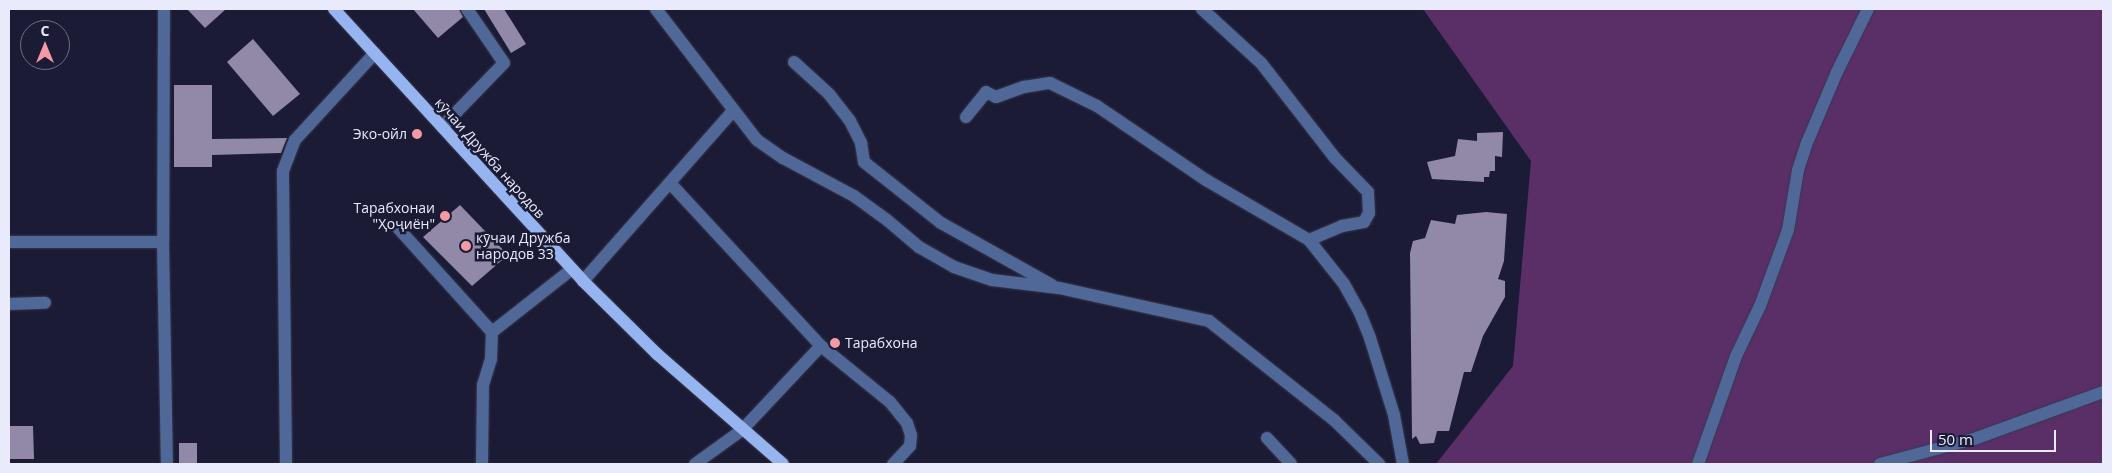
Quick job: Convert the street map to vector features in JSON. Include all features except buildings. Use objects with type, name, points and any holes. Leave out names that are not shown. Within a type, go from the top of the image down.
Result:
[{"type":"main road","name":"кӯчаи Дружба народов","points":[[334,9],[583,281],[657,354],[783,464]]},
{"type":"street","points":[[164,9],[162,242],[167,464]]},
{"type":"street","points":[[442,127],[504,63],[467,9]]},
{"type":"street","points":[[656,9],[734,111],[768,148],[854,196],[919,247],[954,267],[992,280],[1059,288],[1209,321],[1335,421],[1379,464]]},
{"type":"street","points":[[1202,9],[1260,64],[1335,158],[1368,192],[1369,213],[1364,222],[1342,226],[1309,240]]},
{"type":"street","points":[[1698,464],[1736,356],[1760,306],[1788,230],[1798,170],[1806,145],[1837,72],[1868,9]]},
{"type":"street","points":[[286,464],[283,171],[295,140],[375,53]]},
{"type":"street","points":[[794,62],[829,94],[845,114],[860,144],[864,162],[890,185],[941,223],[1059,288]]},
{"type":"street","points":[[966,117],[986,92],[996,97],[1024,86],[1050,83],[1097,106],[1206,180],[1309,240],[1344,284],[1363,322],[1394,415],[1403,464]]},
{"type":"street","points":[[583,281],[734,111]]},
{"type":"street","points":[[670,183],[821,346],[890,402],[907,423],[911,435],[910,446],[894,464]]},
{"type":"street","points":[[398,228],[492,332],[491,359],[483,385],[482,464]]},
{"type":"street","points":[[9,242],[162,242]]},
{"type":"street","points":[[492,332],[572,269]]},
{"type":"street","points":[[9,304],[44,303]]},
{"type":"street","points":[[695,464],[742,430],[821,346]]},
{"type":"street","points":[[1880,464],[1974,439],[2103,392]]},
{"type":"street","points":[[1267,438],[1291,464]]},
{"type":"shaded area","points":[[1423,9],[2103,9],[2103,464],[1436,464],[1513,366],[1531,161]]},
{"type":"place","name":"Эко-ойл","points":[[417,134]]},
{"type":"place","name":"Тарабхонаи \"Ҳоҷиён\"","points":[[445,216]]},
{"type":"place","name":"кӯчаи Дружба народов 33","points":[[466,246]]},
{"type":"place","name":"Тарабхона","points":[[835,343]]}]
